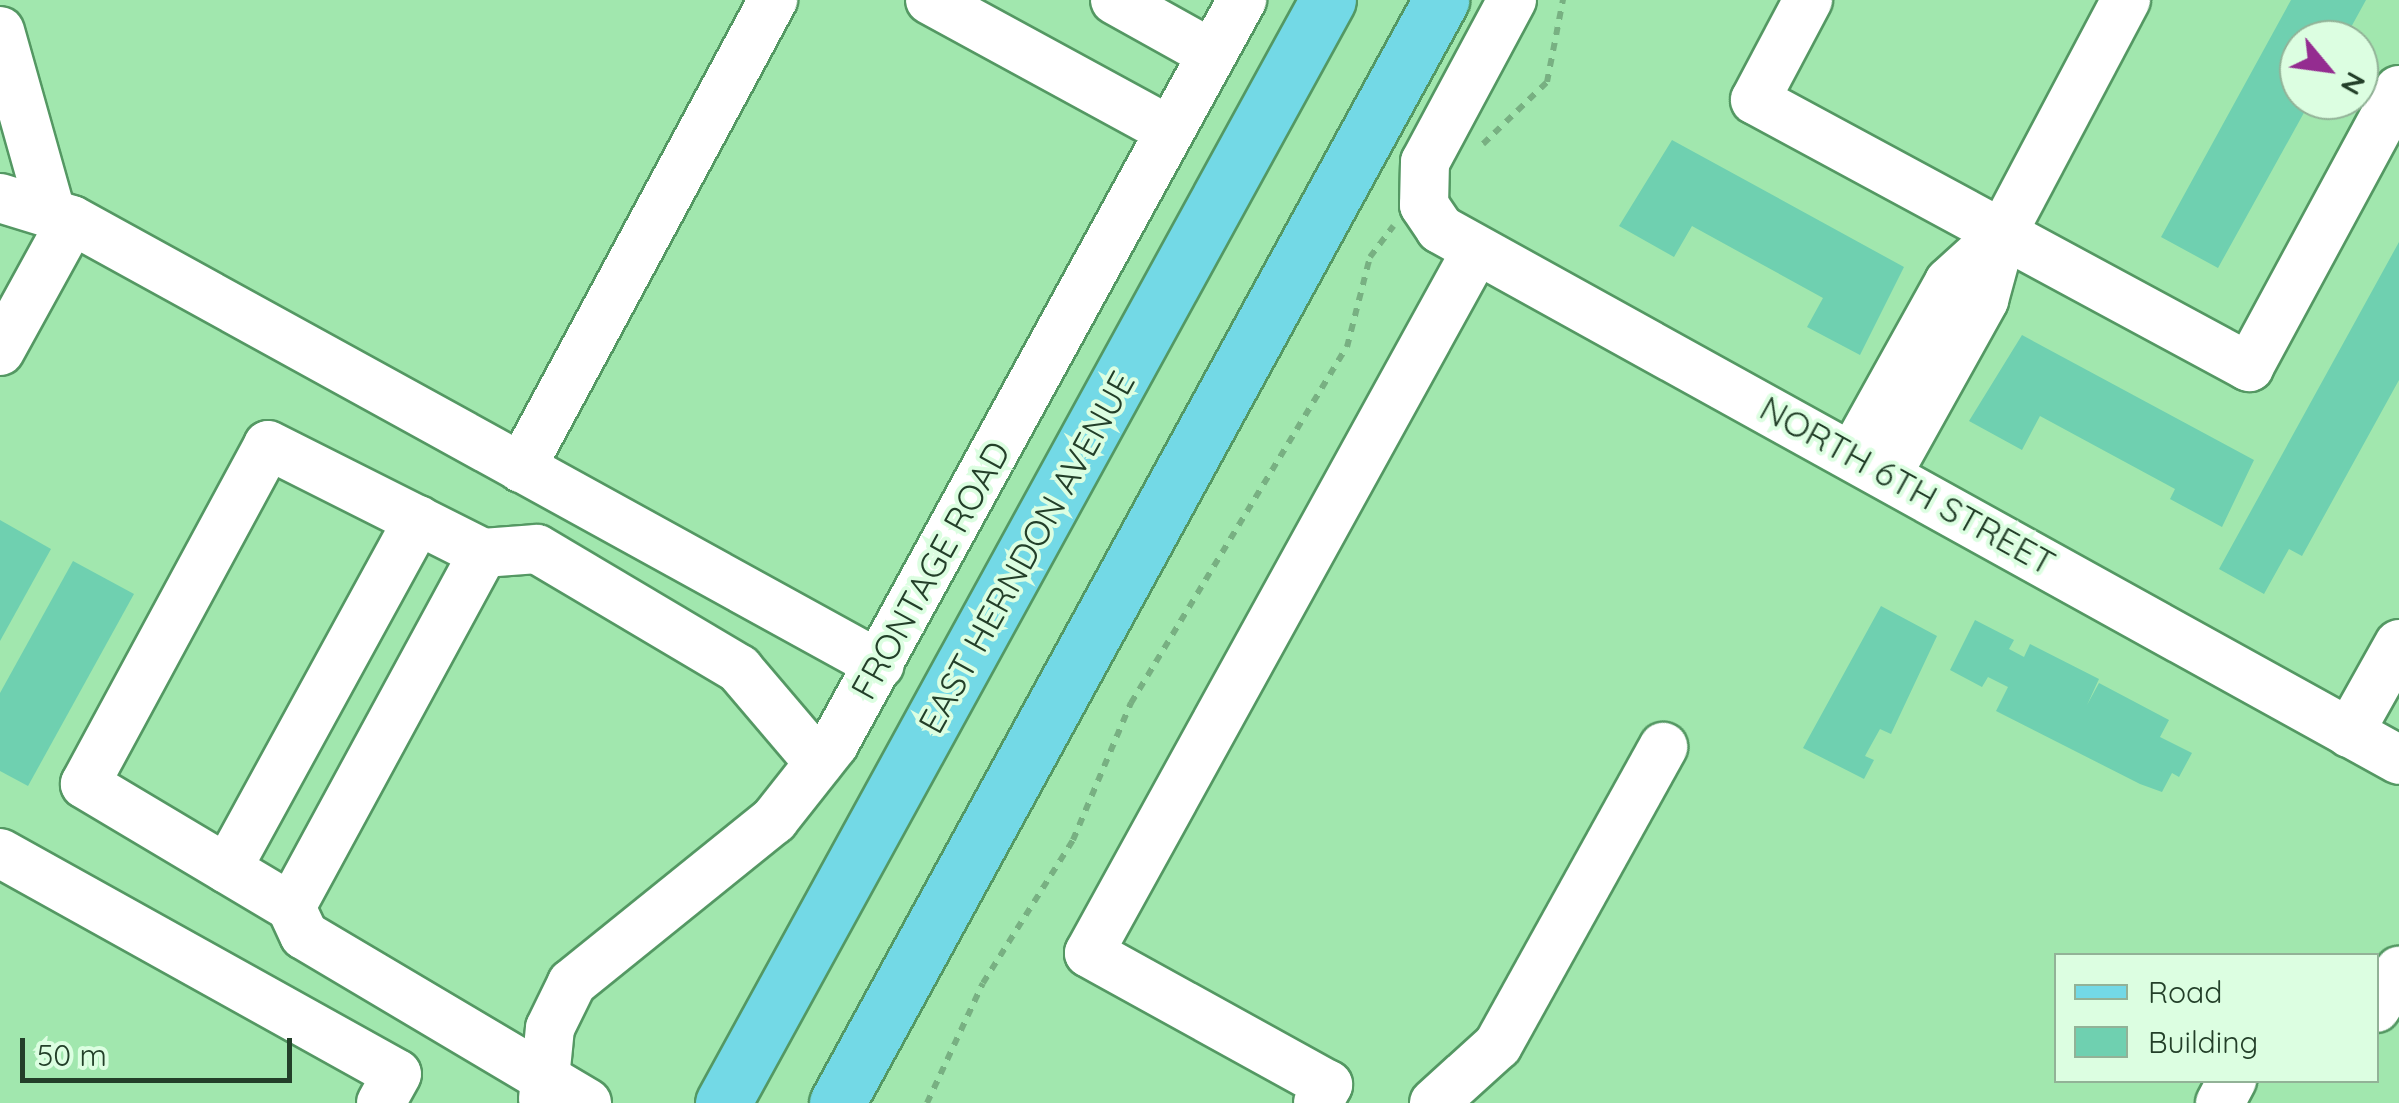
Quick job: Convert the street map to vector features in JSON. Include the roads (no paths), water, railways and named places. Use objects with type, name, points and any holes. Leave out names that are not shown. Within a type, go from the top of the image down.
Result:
[{"type":"main road","name":"EAST HERNDON AVENUE","points":[[723,1103],[1328,0]]},
{"type":"main road","points":[[837,1103],[1441,0]]},
{"type":"street","points":[[521,468],[773,0]]},
{"type":"street","points":[[930,0],[1170,132]]},
{"type":"street","points":[[1115,0],[1212,54]]},
{"type":"street","name":"FRONTAGE ROAD","points":[[543,1088],[550,1028],[572,984],[774,820],[819,764],[880,665],[1242,0]]},
{"type":"street","name":"NORTH 6TH STREET","points":[[1512,0],[1425,162],[1424,205],[1440,229],[1872,462],[2399,760]]},
{"type":"street","points":[[1808,0],[1754,100],[2249,367],[2399,90]]},
{"type":"street","points":[[1872,462],[1984,300],[2002,234],[2126,0]]},
{"type":"street","points":[[0,31],[61,215],[0,351]]},
{"type":"street","points":[[0,198],[61,215],[880,665]]},
{"type":"street","points":[[1318,1103],[1328,1085],[1089,953],[1476,251]]},
{"type":"street","points":[[587,1103],[543,1088],[304,935],[291,907],[85,784],[268,445],[482,553],[537,549],[739,669],[819,764]]},
{"type":"street","points":[[227,869],[418,520]]},
{"type":"street","points":[[291,907],[482,553]]},
{"type":"street","points":[[2350,733],[2399,644]]},
{"type":"street","points":[[1434,1103],[1498,1046],[1664,747]]},
{"type":"street","points":[[0,854],[388,1088]]},
{"type":"street","points":[[2379,1003],[2399,970]]}]
